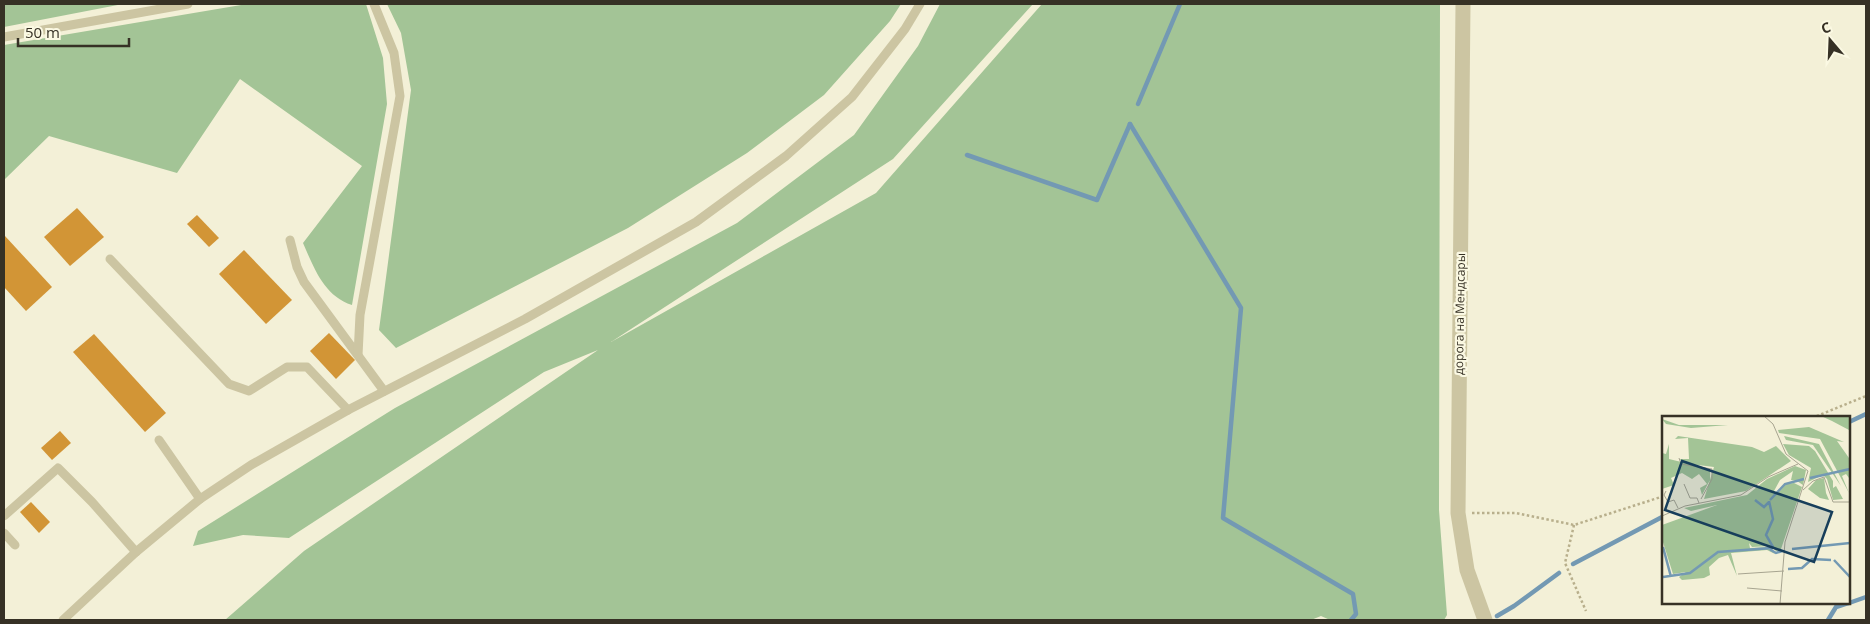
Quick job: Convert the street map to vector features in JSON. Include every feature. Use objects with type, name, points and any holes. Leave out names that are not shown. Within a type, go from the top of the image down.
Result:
[{"type":"street","name":"дорога на Мендсары","points":[[1463,4],[1458,513],[1467,570],[1484,620]]},
{"type":"lane","points":[[4,37],[188,4]]},
{"type":"lane","points":[[358,355],[360,315],[400,96],[394,53],[374,4]]},
{"type":"lane","points":[[63,620],[136,552],[200,499],[251,466],[348,410],[525,319],[696,222],[786,156],[852,97],[905,29],[920,4]]},
{"type":"lane","points":[[290,240],[296,267],[304,282],[384,392]]},
{"type":"lane","points":[[110,260],[229,384],[249,391],[288,367],[307,366],[348,410]]},
{"type":"lane","points":[[159,440],[200,499]]},
{"type":"lane","points":[[4,516],[58,468],[92,502],[136,552]]},
{"type":"lane","points":[[4,533],[15,545]]},
{"type":"path","points":[[1817,416],[1866,396]]},
{"type":"path","points":[[1458,513],[1516,514],[1574,525],[1662,497]]},
{"type":"path","points":[[1574,525],[1565,563],[1586,611]]},
{"type":"green space","points":[[4,4],[123,4],[4,27]]},
{"type":"green space","points":[[247,4],[366,4],[383,58],[387,104],[352,305],[342,301],[327,288],[316,271],[303,243],[362,166],[240,79],[177,173],[49,136],[4,180],[4,45]]},
{"type":"green space","points":[[387,4],[901,4],[890,21],[824,95],[747,153],[628,228],[396,348],[379,330],[411,90],[401,33]]},
{"type":"green space","points":[[940,4],[1033,4],[893,159],[611,342],[876,193],[1042,4],[1440,4],[1439,510],[1447,615],[1444,620],[1330,620],[1321,616],[1311,620],[225,620],[304,551],[598,350],[544,372],[289,538],[243,535],[193,546],[198,531],[395,408],[737,223],[854,135],[918,46]]},
{"type":"building","points":[[77,208],[104,237],[70,266],[44,237]]},
{"type":"building","points":[[197,215],[219,238],[209,247],[187,224]]},
{"type":"building","points":[[5,236],[52,287],[26,311],[4,287]]},
{"type":"building","points":[[244,250],[292,300],[266,324],[219,274]]},
{"type":"building","points":[[329,333],[355,360],[336,379],[310,351]]},
{"type":"building","points":[[94,334],[166,413],[145,432],[73,352]]},
{"type":"building","points":[[60,431],[71,443],[52,460],[41,448]]},
{"type":"building","points":[[31,502],[50,522],[39,533],[20,512]]},
{"type":"waterway","points":[[1138,104],[1180,4]]},
{"type":"waterway","points":[[1130,124],[1241,308],[1223,518],[1353,594],[1356,614],[1351,620]]},
{"type":"waterway","points":[[967,155],[1097,200],[1130,124]]},
{"type":"waterway","points":[[1850,422],[1866,414]]},
{"type":"waterway","points":[[1573,564],[1662,517]]},
{"type":"waterway","points":[[1497,616],[1559,573]]},
{"type":"waterway","points":[[1850,603],[1866,597]]},
{"type":"waterway","points":[[1828,620],[1836,607],[1845,604]]}]
